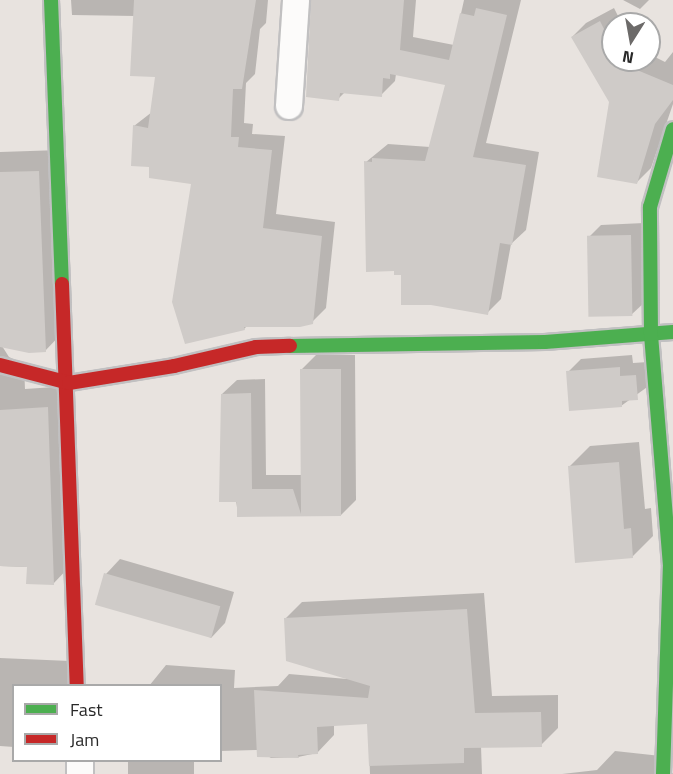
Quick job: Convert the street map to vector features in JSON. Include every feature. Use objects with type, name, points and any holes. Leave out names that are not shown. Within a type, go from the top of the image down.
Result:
[{"type":"street","points":[[51,0],[69,383],[77,684]]},
{"type":"street","points":[[289,106],[296,0]]},
{"type":"street","points":[[663,774],[670,566],[651,334],[650,207],[673,129]]},
{"type":"street","points":[[0,365],[69,383],[174,366],[256,347],[545,342],[673,332]]},
{"type":"building","points":[[134,0],[256,0],[242,89],[233,89],[231,137],[239,137],[238,147],[272,150],[263,228],[322,236],[313,324],[300,327],[244,327],[245,330],[185,344],[172,302],[191,184],[149,178],[149,167],[131,166],[133,125],[148,128],[155,77],[130,76]]},
{"type":"building","points":[[311,0],[404,0],[400,50],[449,60],[460,13],[474,16],[476,8],[507,15],[473,157],[526,165],[512,245],[500,243],[488,315],[431,305],[401,305],[401,275],[394,275],[394,271],[366,272],[364,161],[372,162],[372,158],[425,161],[445,85],[390,74],[390,79],[383,78],[382,97],[340,93],[339,101],[306,97]]},
{"type":"building","points":[[600,21],[601,72],[642,72],[673,85],[673,100],[655,124],[637,184],[597,177],[609,102],[571,37]]},
{"type":"building","points":[[39,171],[46,352],[29,353],[0,347],[0,172]]},
{"type":"building","points":[[631,235],[632,316],[588,317],[587,236]]},
{"type":"building","points":[[620,367],[620,376],[636,375],[638,400],[622,401],[622,407],[569,411],[566,371]]},
{"type":"building","points":[[300,369],[341,369],[341,516],[237,517],[237,502],[219,502],[221,394],[251,393],[252,489],[293,489],[301,514]]},
{"type":"building","points":[[48,407],[54,585],[26,584],[27,567],[0,566],[0,410]]},
{"type":"building","points":[[619,462],[624,529],[631,528],[633,558],[575,563],[568,466]]},
{"type":"building","points":[[104,573],[220,606],[211,638],[95,605]]},
{"type":"building","points":[[467,609],[475,713],[541,712],[542,747],[464,748],[464,763],[369,766],[367,724],[317,727],[318,754],[298,755],[299,758],[257,757],[254,690],[368,698],[370,686],[286,661],[284,618]]},
{"type":"traffic: fast","points":[[51,0],[62,284]]},
{"type":"traffic: fast","points":[[663,774],[670,566],[651,334],[650,207],[673,129]]},
{"type":"traffic: fast","points":[[290,346],[545,342],[673,332]]},
{"type":"traffic: jam","points":[[62,284],[77,684]]},
{"type":"traffic: jam","points":[[0,365],[69,383],[174,366],[256,347],[290,346]]}]
